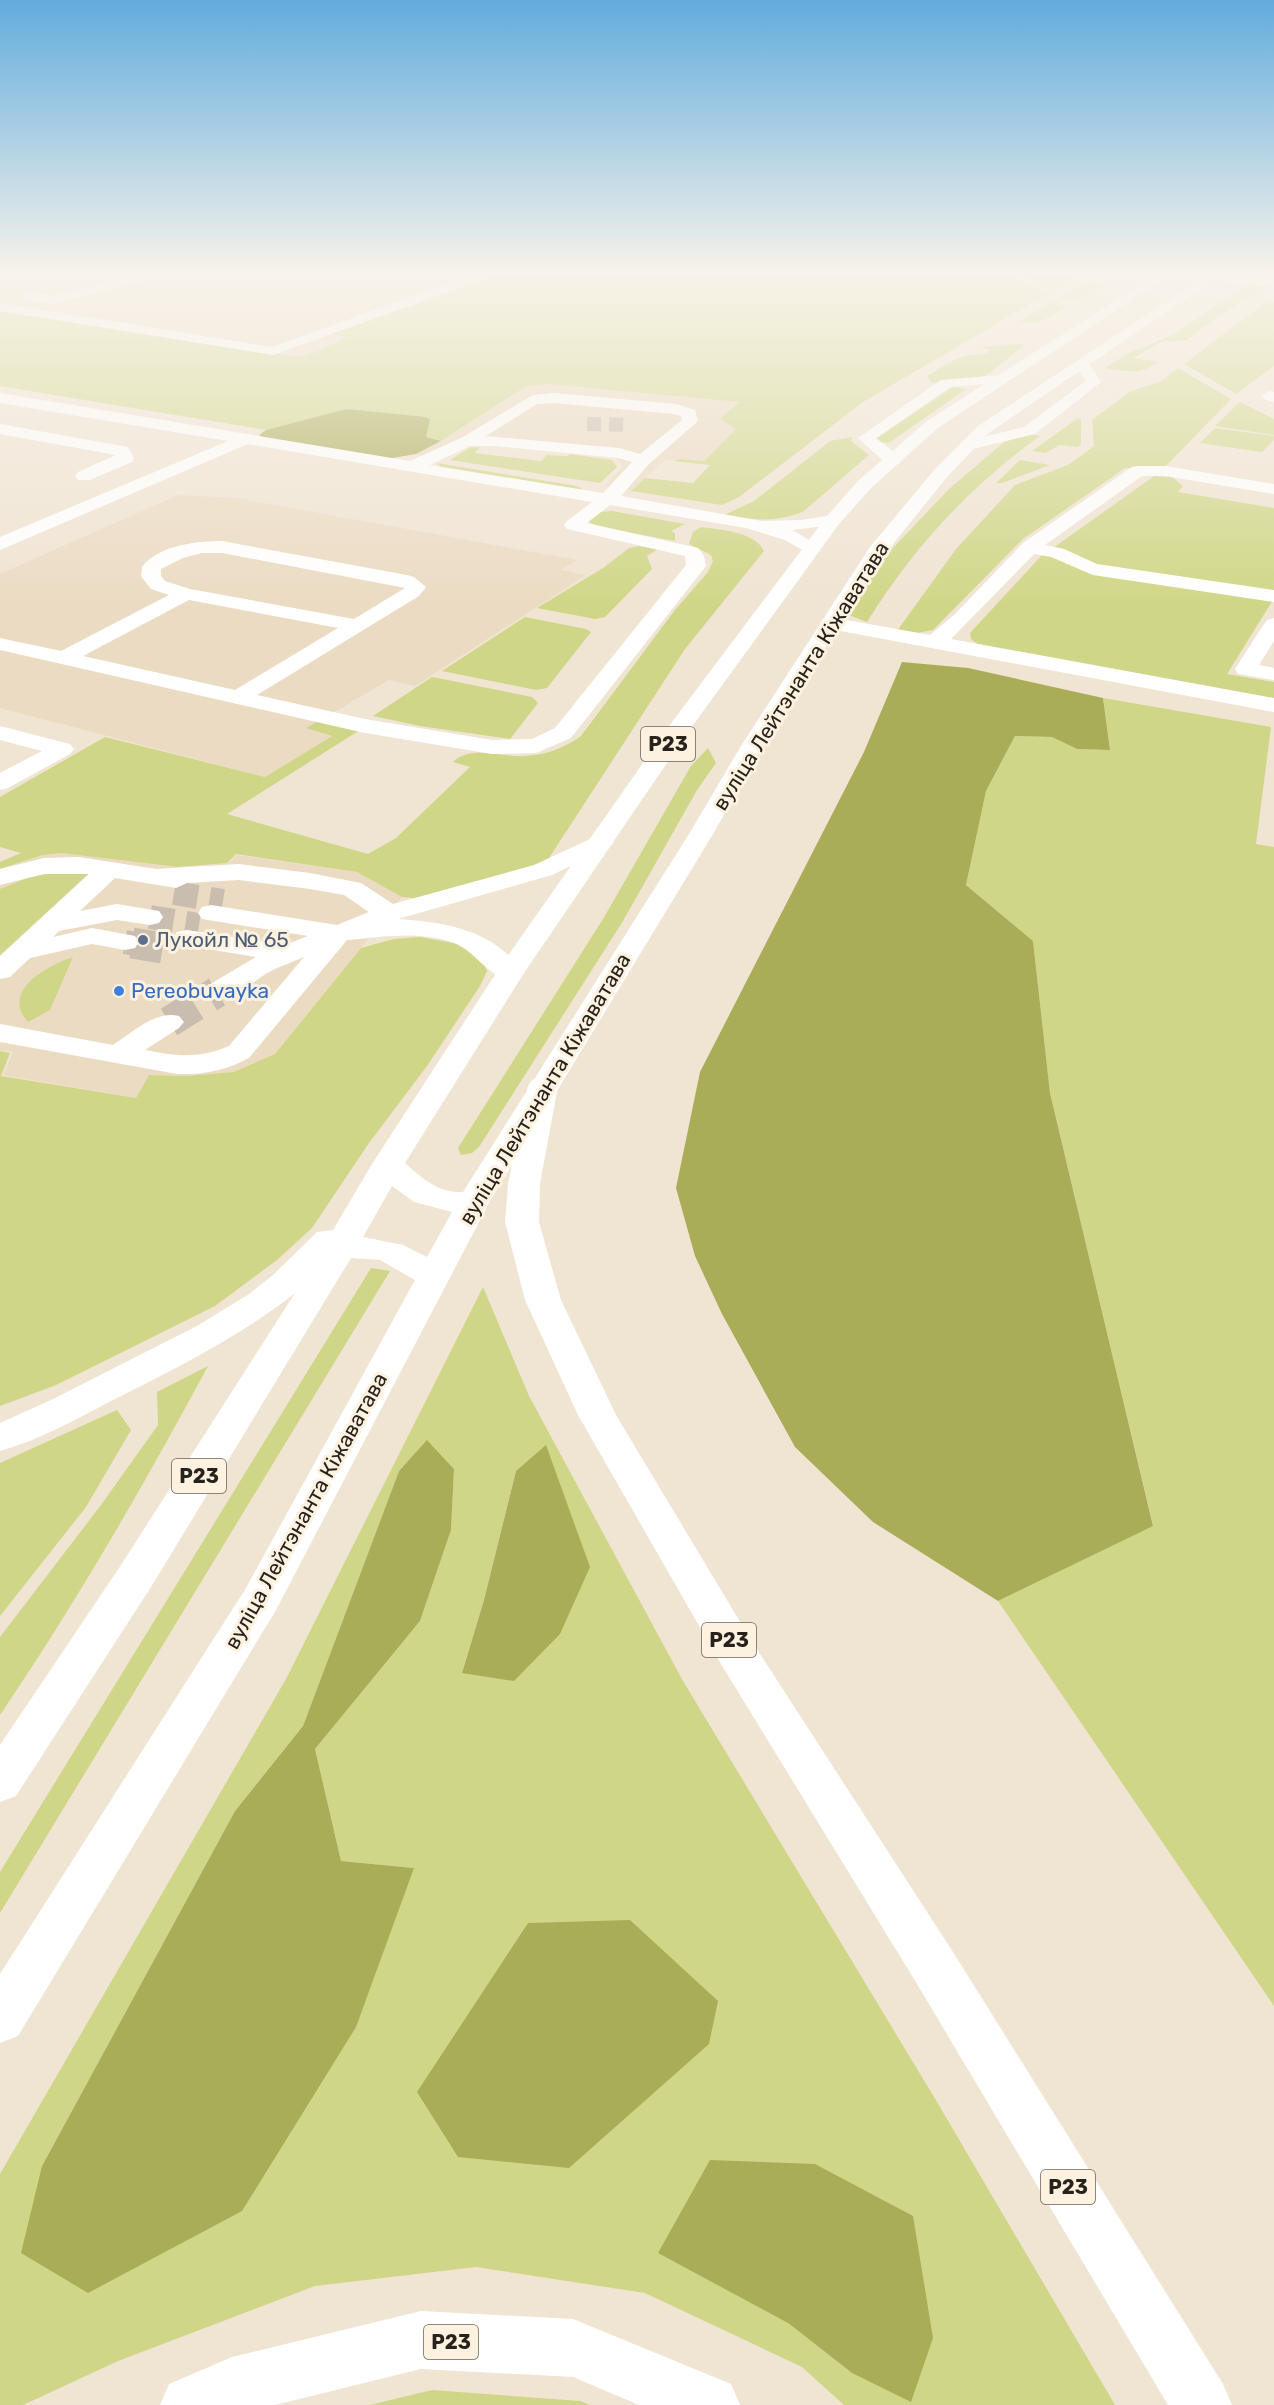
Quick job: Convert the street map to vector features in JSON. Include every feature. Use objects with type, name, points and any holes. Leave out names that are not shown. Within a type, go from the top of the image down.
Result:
[{"type":"main road","points":[[893,460],[866,438],[946,384]]},
{"type":"main road","name":"Р23","points":[[0,1783],[136,1576],[341,1247],[388,1164],[510,973],[684,722],[810,549],[865,484],[933,424],[994,384]]},
{"type":"main road","name":"вуліца Лейтэнанта Кіжаватава","points":[[0,2019],[261,1599],[474,1201],[830,623],[877,551],[968,445],[984,429],[1050,384]]},
{"type":"main road","points":[[968,445],[1029,431],[1091,384]]},
{"type":"main road","points":[[0,398],[749,524],[791,536],[810,549]]},
{"type":"main road","points":[[0,644],[365,726],[492,747],[521,748],[550,742],[563,733],[696,566],[695,556],[681,549],[573,525],[617,491],[649,454],[681,428],[689,413],[676,409],[554,398],[533,400],[518,407],[473,437],[413,466]]},
{"type":"main road","points":[[554,398],[613,413]]},
{"type":"main road","points":[[640,415],[674,423],[681,428]]},
{"type":"main road","points":[[651,429],[663,431],[681,428]]},
{"type":"main road","points":[[0,429],[122,451],[126,458],[84,476]]},
{"type":"main road","points":[[473,437],[505,432],[542,435],[629,444],[649,454]]},
{"type":"main road","points":[[542,435],[565,433]]},
{"type":"main road","points":[[473,437],[619,453],[649,454]]},
{"type":"main road","points":[[0,544],[246,439]]},
{"type":"main road","points":[[1179,473],[1200,458]]},
{"type":"main road","points":[[934,643],[961,619],[1030,547],[1138,471],[1179,473],[1274,489]]},
{"type":"main road","points":[[749,524],[801,525],[833,520]]},
{"type":"main road","points":[[0,529],[25,534]]},
{"type":"main road","points":[[237,698],[356,626],[412,592],[416,587],[407,581],[222,547],[204,546],[186,549],[152,567],[151,576],[158,585],[186,594],[356,626]]},
{"type":"main road","points":[[1030,547],[1057,553],[1092,568],[1274,596]]},
{"type":"main road","points":[[64,658],[186,594]]},
{"type":"main road","points":[[830,623],[1274,705]]},
{"type":"main road","points":[[1274,624],[1246,669],[1274,674]]},
{"type":"main road","points":[[0,733],[62,748],[0,783]]},
{"type":"main road","points":[[218,992],[261,965],[389,913],[543,870],[601,842]]},
{"type":"main road","points":[[0,877],[44,866],[79,865],[153,876],[238,872],[352,889],[389,913]]},
{"type":"main road","points":[[0,971],[109,870]]},
{"type":"main road","points":[[153,876],[156,911]]},
{"type":"main road","points":[[50,924],[141,888],[156,911]]},
{"type":"main road","points":[[50,924],[93,936],[156,911]]},
{"type":"main road","points":[[50,924],[117,912],[156,911]]},
{"type":"main road","points":[[205,919],[389,913]]},
{"type":"main road","points":[[205,919],[339,933],[396,927],[430,929],[462,936],[481,946],[510,973]]},
{"type":"main road","points":[[205,919],[339,933]]},
{"type":"main road","points":[[205,919],[287,954]]},
{"type":"main road","points":[[205,919],[261,965]]},
{"type":"main road","points":[[0,1033],[177,1065],[199,1066],[222,1061],[239,1052],[339,933]]},
{"type":"main road","points":[[119,1054],[169,1023]]},
{"type":"main road","name":"Р23","points":[[543,1086],[524,1184],[522,1222],[543,1300],[597,1414],[736,1652],[935,1968],[1202,2405]]},
{"type":"main road","name":"Р23","points":[[0,1438],[34,1425],[211,1335],[262,1303],[311,1261],[388,1164]]},
{"type":"main road","points":[[388,1164],[412,1189],[432,1200],[451,1204],[474,1201]]},
{"type":"main road","points":[[341,1247],[378,1248],[407,1258],[434,1277]]},
{"type":"main road","name":"Р23","points":[[190,2405],[232,2386],[421,2340],[573,2348],[710,2405]]},
{"type":"shaded area","points":[[550,384],[739,402],[737,429],[703,461],[680,459],[664,461],[631,491],[604,487],[623,467],[619,460],[612,457],[496,444],[465,448],[445,459],[416,454],[441,441],[526,386]]},
{"type":"shaded area","points":[[178,495],[237,498],[577,560],[561,570],[586,575],[415,686],[389,680],[307,728],[333,735],[265,777],[0,708],[0,574]]},
{"type":"shaded area","points":[[87,854],[179,868],[229,863],[236,855],[357,872],[402,897],[275,1054],[232,1072],[184,1076],[149,1075],[136,1098],[3,1075],[13,1052],[0,1050],[0,870],[44,855]]},
{"type":"green space","points":[[545,384],[526,386],[441,441],[426,437],[430,421],[346,409],[266,430],[0,386]]},
{"type":"green space","points":[[550,384],[893,384],[863,402],[739,497],[722,505],[631,491],[645,478],[693,483],[710,465],[673,461],[680,459],[704,461],[736,429],[720,419],[739,402]]},
{"type":"green space","points":[[1153,384],[1206,384],[1231,399],[1165,467],[1125,468],[1023,539],[933,630],[917,633],[897,631],[956,549],[1015,485],[1068,465],[1094,446],[1092,420],[1131,391]]},
{"type":"green space","points":[[1219,384],[1249,384],[1236,394]]},
{"type":"green space","points":[[953,387],[966,389],[889,443],[873,441]]},
{"type":"green space","points":[[1240,402],[1274,419],[1274,435],[1215,426]]},
{"type":"green space","points":[[346,409],[426,417],[430,420],[426,437],[441,441],[416,454],[387,459],[265,439],[259,435],[266,430]]},
{"type":"green space","points":[[1078,418],[1081,419],[1081,445],[1077,447],[1059,445],[1046,453],[1032,451]]},
{"type":"green space","points":[[1215,428],[1274,436],[1274,440],[1262,452],[1200,443]]},
{"type":"green space","points":[[1031,434],[1040,436],[990,475],[945,520],[903,569],[867,622],[849,615],[847,609],[850,602],[890,551],[949,489],[1004,442]]},
{"type":"green space","points":[[852,437],[851,441],[869,455],[804,511],[775,519],[724,515],[754,501],[830,441]]},
{"type":"green space","points":[[480,447],[475,453],[541,461],[547,455],[567,456],[570,454],[612,460],[617,467],[600,483],[450,460],[469,448]]},
{"type":"green space","points":[[1020,460],[1050,465],[1002,483],[996,483]]},
{"type":"green space","points":[[437,463],[577,486],[583,489],[575,490],[442,468]]},
{"type":"green space","points":[[1170,475],[1183,486],[1178,492],[1274,508],[1274,591],[1100,566],[1053,548],[1154,476],[1167,477]]},
{"type":"green space","points":[[612,511],[685,524],[671,531],[675,533],[675,541],[595,526],[586,519],[600,512]]},
{"type":"green space","points":[[701,527],[745,535],[759,544],[764,551],[685,649],[549,858],[534,869],[432,896],[413,898],[402,897],[357,872],[236,854],[227,863],[178,867],[62,853],[43,855],[0,869],[0,862],[21,853],[0,847],[0,797],[105,737],[265,777],[332,736],[306,728],[320,720],[360,730],[227,814],[368,854],[396,838],[470,767],[453,762],[460,757],[478,753],[516,756],[540,754],[562,747],[581,736],[675,610],[708,572],[713,561],[711,555],[689,544],[693,532]]},
{"type":"green space","points":[[639,546],[658,549],[647,556],[652,569],[605,617],[595,619],[537,608],[603,568],[629,548]]},
{"type":"green space","points":[[1043,554],[1091,573],[1273,600],[1227,674],[1274,682],[1274,701],[1029,656],[978,644],[971,639],[970,633]]},
{"type":"green space","points":[[525,617],[586,629],[591,632],[547,688],[536,690],[442,671]]},
{"type":"green space","points":[[902,662],[968,668],[1103,698],[1110,750],[1077,749],[1052,737],[1015,736],[986,791],[966,885],[1033,941],[1050,1093],[1153,1526],[998,1601],[873,1522],[795,1447],[722,1314],[695,1256],[676,1188],[700,1072],[864,752]]},
{"type":"green space","points":[[432,677],[532,697],[538,703],[510,739],[420,726],[373,716]]},
{"type":"green space","points":[[1103,698],[1271,727],[1256,844],[1274,847],[1274,2006],[998,1601],[1153,1525],[1050,1093],[1033,941],[966,885],[986,791],[1015,736],[1052,737],[1077,749],[1110,750]]},
{"type":"green space","points":[[708,748],[716,763],[697,790],[623,921],[479,1147],[472,1153],[461,1155],[458,1148],[603,919],[691,766]]},
{"type":"green space","points":[[59,872],[88,874],[0,955],[0,889],[30,877]]},
{"type":"green space","points":[[420,937],[459,944],[479,953],[487,971],[480,986],[427,1066],[369,1143],[312,1228],[277,1260],[215,1306],[56,1385],[0,1406],[0,1051],[10,1053],[1,1076],[136,1098],[149,1075],[186,1076],[233,1072],[275,1054],[361,948],[394,939]]},
{"type":"green space","points":[[73,957],[50,1010],[28,1022],[21,1011],[20,1000],[23,990],[40,973]]},
{"type":"green space","points":[[371,1268],[390,1271],[0,1913],[0,1872]]},
{"type":"green space","points":[[483,1287],[529,1396],[683,1681],[937,2102],[1115,2405],[844,2405],[802,2367],[645,2293],[476,2267],[315,2286],[118,2361],[23,2405],[0,2405],[0,2174],[286,1679]],"holes":[[[428,1441],[454,1469],[451,1530],[420,1621],[315,1749],[341,1861],[414,1868],[42,2166],[235,1811],[303,1726],[399,1471]],[[546,1446],[462,1672],[484,1600],[516,1471]],[[710,2160],[852,2373],[788,2323]]]},
{"type":"green space","points":[[208,1366],[108,1543],[56,1630],[0,1715],[0,1637],[101,1505],[158,1425],[157,1392]]},
{"type":"green space","points":[[117,1410],[131,1430],[86,1507],[0,1616],[0,1463]]},
{"type":"green space","points":[[427,1440],[454,1469],[451,1530],[420,1621],[315,1749],[341,1861],[414,1868],[356,2027],[242,2211],[88,2293],[21,2253],[42,2166],[235,1811],[303,1726],[399,1471]]},
{"type":"green space","points":[[546,1445],[590,1567],[560,1634],[514,1681],[462,1673],[484,1600],[516,1471]]},
{"type":"green space","points":[[630,1920],[718,2001],[709,2044],[569,2168],[458,2157],[417,2092],[528,1923]]},
{"type":"green space","points":[[710,2160],[815,2164],[913,2216],[933,2338],[911,2402],[852,2373],[788,2323],[658,2253]]},
{"type":"green space","points":[[432,2390],[580,2401],[590,2405],[370,2405]]},
{"type":"tunnel","points":[[587,424],[629,425]]},
{"type":"tunnel","points":[[174,893],[223,901]]},
{"type":"tunnel","points":[[150,917],[199,925]]},
{"type":"tunnel","points":[[125,942],[141,945]]},
{"type":"tunnel","points":[[132,943],[175,950]]},
{"type":"tunnel","points":[[169,1022],[217,992]]},
{"type":"place","name":"Лукойл № 65","points":[[143,940]]},
{"type":"place","name":"Pereobuvayka","points":[[119,991]]}]
